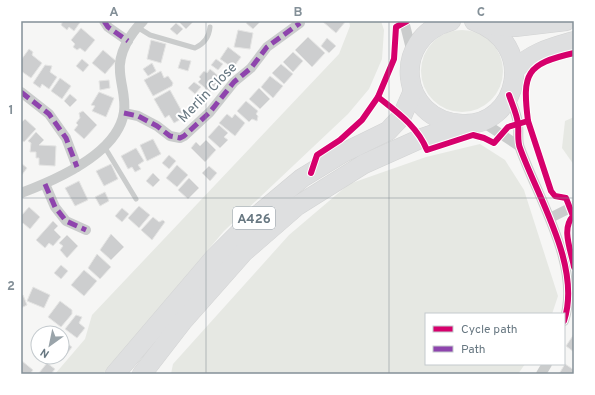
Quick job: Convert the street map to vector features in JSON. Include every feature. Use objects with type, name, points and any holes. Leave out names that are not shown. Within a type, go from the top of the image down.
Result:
[{"type":"highway","points":[[480,23],[515,27],[566,21]]},
{"type":"highway","points":[[442,22],[424,36],[412,55],[410,79],[413,91],[421,105],[433,116],[447,122],[472,123],[497,110],[509,95],[513,83],[514,70],[512,57],[506,44],[497,33],[480,23]]},
{"type":"highway","points":[[514,70],[526,59],[542,50],[574,41]]},
{"type":"highway","name":"A426","points":[[115,374],[209,264],[253,219],[302,178],[343,153],[392,127],[402,116],[413,91]]},
{"type":"highway","name":"A426","points":[[142,374],[183,321],[244,252],[297,206],[364,164],[422,138],[472,123]]},
{"type":"street","points":[[104,21],[108,27],[128,41]]},
{"type":"street","points":[[404,21],[412,55]]},
{"type":"street","name":"Merlin Close","points":[[124,113],[138,116],[157,126],[170,136],[180,138],[184,136],[210,112],[230,86],[251,68],[267,47],[300,23]]},
{"type":"street","points":[[21,193],[45,184],[77,167],[104,146],[120,126],[124,113],[123,88],[120,71],[123,52],[128,41],[140,24]]},
{"type":"street","points":[[21,92],[49,114],[66,138],[77,167]]},
{"type":"street","points":[[509,95],[518,123],[519,146],[550,218],[568,278],[568,319]]},
{"type":"street","points":[[472,123],[519,146]]},
{"type":"street","points":[[45,184],[55,207],[66,221],[86,230]]},
{"type":"street","points":[[550,218],[574,206]]},
{"type":"street","points":[[541,374],[546,365]]},
{"type":"lane","points":[[140,24],[150,35],[194,48],[201,45],[206,39],[210,27]]},
{"type":"lane","points":[[104,146],[136,200]]},
{"type":"shaded area","points":[[349,21],[381,21],[384,30],[382,59],[369,89],[348,114],[224,231],[103,374],[55,374],[63,365],[70,365],[70,356],[85,339],[92,315],[339,54],[350,26]]},
{"type":"shaded area","points":[[462,30],[478,33],[491,42],[500,55],[503,71],[500,87],[491,100],[478,109],[462,112],[446,109],[433,100],[424,87],[421,71],[424,55],[433,42],[446,33]]},
{"type":"shaded area","points":[[574,117],[574,165],[562,148],[565,121]]},
{"type":"shaded area","points":[[480,144],[505,160],[524,190],[558,296],[552,313],[425,313],[425,365],[524,365],[518,374],[171,374],[173,364],[289,235],[349,184],[426,157]]},
{"type":"building","points":[[63,21],[81,21],[74,31],[69,27],[67,30],[61,25]]},
{"type":"building","points":[[178,21],[194,21],[186,29]]},
{"type":"building","points":[[247,21],[261,21],[253,29],[246,23]]},
{"type":"building","points":[[322,21],[346,21],[336,33]]},
{"type":"building","points":[[176,23],[183,29],[177,35],[170,29]]},
{"type":"building","points":[[81,28],[95,40],[85,52],[80,48],[77,50],[73,47],[75,44],[71,40]]},
{"type":"building","points":[[238,30],[253,33],[250,49],[234,47]]},
{"type":"building","points":[[308,37],[325,53],[312,67],[295,50]]},
{"type":"building","points":[[327,38],[336,46],[329,53],[321,46]]},
{"type":"building","points":[[151,40],[166,44],[161,63],[147,59]]},
{"type":"building","points":[[228,47],[241,57],[233,68],[220,59]]},
{"type":"building","points":[[29,49],[33,52],[32,55],[42,63],[31,78],[21,71],[21,60]]},
{"type":"building","points":[[103,50],[116,61],[105,74],[92,63]]},
{"type":"building","points":[[293,52],[303,61],[293,72],[283,62]]},
{"type":"building","points":[[82,59],[89,65],[83,72],[76,66]]},
{"type":"building","points":[[181,59],[191,61],[188,71],[178,68]]},
{"type":"building","points":[[216,59],[223,64],[218,70],[211,65]]},
{"type":"building","points":[[152,63],[156,71],[148,76],[143,69]]},
{"type":"building","points":[[281,64],[293,74],[284,84],[272,73]]},
{"type":"building","points":[[45,65],[52,66],[50,72],[57,77],[49,89],[42,84],[40,88],[33,83]]},
{"type":"building","points":[[210,69],[221,78],[210,92],[198,82],[201,79],[199,77],[204,71],[207,73]]},
{"type":"building","points":[[161,71],[164,78],[168,76],[173,83],[172,86],[153,96],[144,80]]},
{"type":"building","points":[[270,76],[283,86],[273,98],[261,87]]},
{"type":"building","points":[[60,78],[71,86],[62,99],[51,91]]},
{"type":"building","points":[[109,80],[110,88],[100,90],[99,81]]},
{"type":"building","points":[[194,82],[201,87],[195,94],[188,88]]},
{"type":"building","points":[[259,88],[270,99],[260,109],[249,99]]},
{"type":"building","points":[[170,90],[185,117],[174,123],[169,115],[165,118],[154,99]]},
{"type":"building","points":[[99,92],[114,98],[106,117],[92,111],[95,106],[91,105]]},
{"type":"building","points":[[70,94],[77,100],[70,107],[64,101]]},
{"type":"building","points":[[246,101],[258,111],[256,114],[258,116],[257,121],[252,119],[249,122],[237,111]]},
{"type":"building","points":[[83,111],[97,125],[84,139],[74,130],[78,125],[76,123],[80,118],[79,113]]},
{"type":"building","points":[[227,114],[232,118],[235,114],[245,123],[235,136],[219,123]]},
{"type":"building","points":[[25,119],[36,129],[24,142],[21,140],[21,123]]},
{"type":"building","points":[[219,125],[228,133],[224,137],[228,140],[220,148],[208,137]]},
{"type":"building","points":[[36,132],[44,140],[39,145],[56,146],[55,166],[39,165],[39,158],[36,158],[36,152],[30,152],[31,143],[28,141]]},
{"type":"building","points":[[153,139],[161,154],[147,161],[140,145]]},
{"type":"building","points":[[206,140],[216,150],[205,162],[191,148],[196,142],[200,146]]},
{"type":"building","points":[[136,148],[144,161],[138,165],[141,169],[135,172],[132,167],[128,169],[121,156]]},
{"type":"building","points":[[169,155],[176,161],[169,169],[162,163]]},
{"type":"building","points":[[21,163],[27,168],[21,176]]},
{"type":"building","points":[[111,164],[118,179],[104,186],[96,171]]},
{"type":"building","points":[[177,165],[188,175],[177,187],[166,178]]},
{"type":"building","points":[[209,166],[217,173],[210,181],[202,173]]},
{"type":"building","points":[[153,173],[160,180],[153,187],[146,181]]},
{"type":"building","points":[[189,178],[199,188],[188,199],[178,190]]},
{"type":"building","points":[[79,181],[88,200],[75,206],[65,188]]},
{"type":"building","points":[[105,192],[109,201],[100,206],[95,197]]},
{"type":"building","points":[[139,206],[150,215],[139,228],[128,218]]},
{"type":"building","points":[[29,207],[40,217],[30,229],[23,223],[21,225],[21,216]]},
{"type":"building","points":[[122,208],[129,214],[122,222],[115,216]]},
{"type":"building","points":[[153,217],[159,222],[163,220],[165,222],[152,240],[141,230]]},
{"type":"building","points":[[53,221],[58,226],[54,230],[61,237],[53,246],[49,243],[45,248],[36,240]]},
{"type":"building","points":[[111,234],[124,247],[111,260],[100,250]]},
{"type":"building","points":[[67,235],[78,246],[67,258],[60,250],[63,246],[59,243]]},
{"type":"building","points":[[97,254],[111,267],[100,279],[88,268]]},
{"type":"building","points":[[61,265],[68,271],[61,279],[54,273]]},
{"type":"building","points":[[84,270],[97,281],[84,296],[71,285]]},
{"type":"building","points":[[33,287],[50,295],[44,308],[27,301]]},
{"type":"building","points":[[23,295],[27,305],[21,308],[21,296]]},
{"type":"building","points":[[60,301],[72,310],[72,314],[63,325],[58,325],[48,317]]},
{"type":"building","points":[[76,315],[82,317],[79,323],[85,328],[77,338],[70,333],[70,325],[68,325]]},
{"type":"building","points":[[574,334],[574,352],[566,346]]},
{"type":"building","points":[[22,361],[33,370],[30,374],[21,374]]},
{"type":"building","points":[[565,364],[574,370],[574,374],[559,374]]},
{"type":"building","points":[[45,365],[50,365],[55,369],[51,374],[39,373]]},
{"type":"marked path","points":[[104,21],[108,27],[128,41]]},
{"type":"marked path","points":[[124,113],[138,116],[157,126],[170,136],[180,138],[184,136],[210,112],[234,82],[251,68],[267,47],[300,23]]},
{"type":"marked path","points":[[21,92],[49,114],[66,138],[77,167]]},
{"type":"marked path","points":[[45,184],[55,207],[66,221],[86,230]]},
{"type":"cycle path","points":[[311,173],[317,155],[340,140],[362,120],[378,97],[394,59],[396,27],[407,21]]},
{"type":"cycle path","points":[[378,97],[400,114],[418,134],[427,150],[473,135],[494,143],[508,127],[528,121],[526,92],[527,81],[531,73],[537,67],[546,62],[574,53]]},
{"type":"cycle path","points":[[509,95],[516,113],[520,148],[547,210],[563,256],[567,278],[568,300],[565,316]]},
{"type":"cycle path","points":[[528,121],[551,191],[555,196],[566,198],[573,216],[569,221],[567,233],[574,267]]}]
